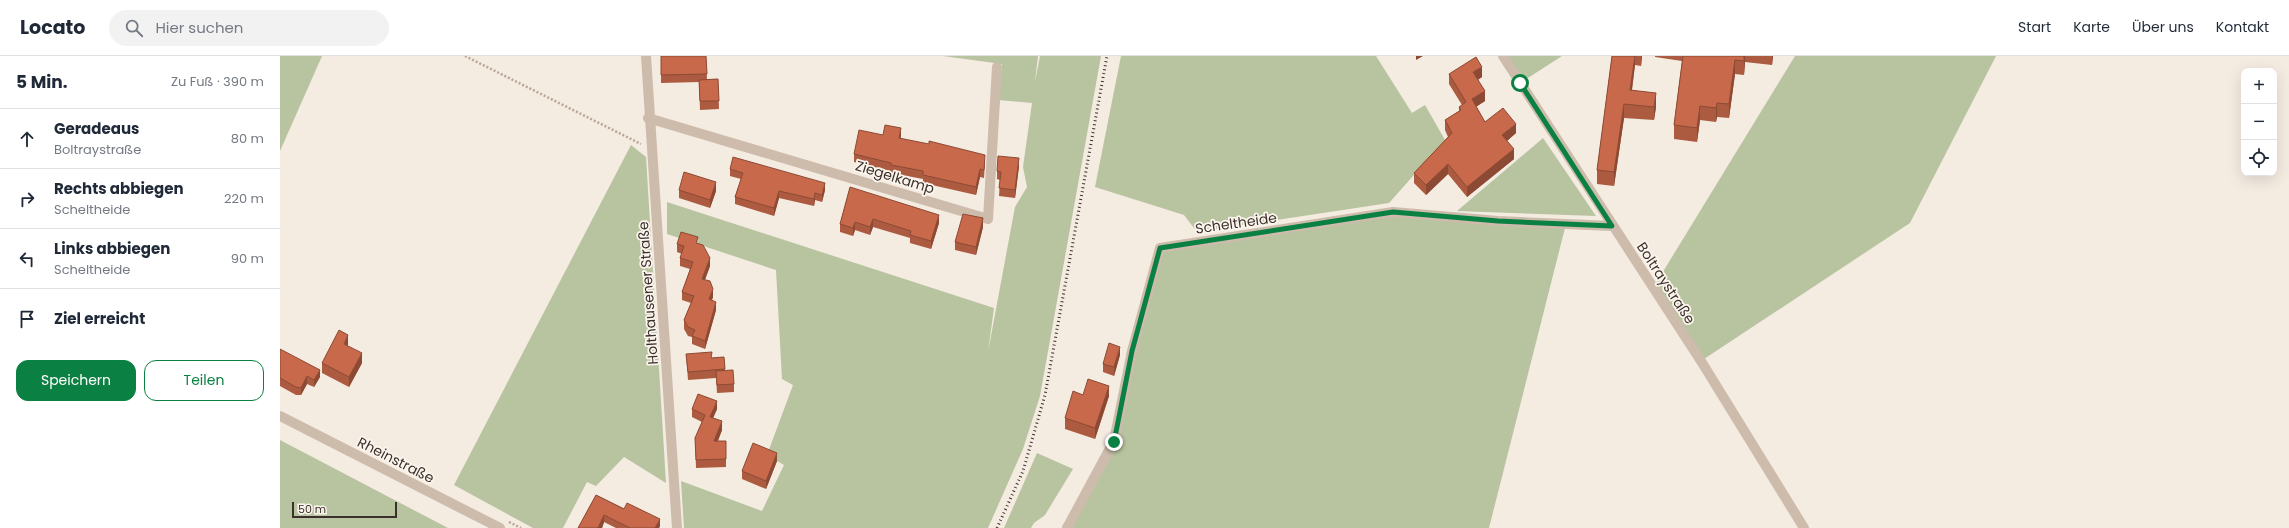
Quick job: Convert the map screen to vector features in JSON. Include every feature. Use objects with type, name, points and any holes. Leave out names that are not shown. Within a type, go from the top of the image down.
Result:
[{"type":"street","name":"Holthausener Straße","points":[[646,56],[648,118],[669,388],[677,528]]},
{"type":"street","name":"Boltraystraße","points":[[1503,56],[1701,361],[1804,528]]},
{"type":"street","name":"Ziegelkamp","points":[[648,118],[988,219],[997,68]]},
{"type":"street","name":"Scheltheide","points":[[1067,528],[1114,442],[1132,351],[1160,248],[1393,212],[1498,221],[1612,226]]},
{"type":"street","name":"Rheinstraße","points":[[280,416],[500,528]]},
{"type":"path","points":[[465,56],[638,143],[651,147]]},
{"type":"green space","points":[[280,56],[322,56],[280,151]]},
{"type":"green space","points":[[943,56],[1038,56],[1035,82],[1040,56],[1101,56],[1040,396],[1023,449],[988,528],[684,528],[681,481],[762,511],[784,465],[767,455],[793,385],[782,379],[776,270],[667,234],[667,202],[994,308],[988,352],[1015,207],[1027,187],[1023,167],[1032,103],[998,100],[1002,64]]},
{"type":"green space","points":[[1121,56],[1376,56],[1412,113],[1425,105],[1445,140],[1389,203],[1197,232],[1184,215],[1095,187]]},
{"type":"green space","points":[[1503,56],[1562,56],[1520,83]]},
{"type":"green space","points":[[1795,56],[1996,56],[1910,223],[1701,361],[1653,288]]},
{"type":"green space","points":[[1543,138],[1596,216],[1457,211]]},
{"type":"green space","points":[[631,145],[646,157],[666,483],[624,457],[596,486],[587,482],[563,528],[533,528],[454,485]]},
{"type":"green space","points":[[1393,212],[1566,224],[1489,528],[1068,528],[1114,441],[1160,248]]},
{"type":"green space","points":[[280,440],[448,528],[280,528]]},
{"type":"green space","points":[[1037,453],[1073,469],[1045,515],[1034,523],[1031,528],[1004,528]]},
{"type":"building","points":[[661,56],[706,56],[707,74],[661,75]]},
{"type":"building","points":[[1612,56],[1635,56],[1630,90],[1656,93],[1654,107],[1624,104],[1614,172],[1597,170]]},
{"type":"building","points":[[1683,56],[1744,56],[1744,61],[1735,60],[1729,104],[1717,103],[1716,108],[1700,106],[1697,128],[1674,125]]},
{"type":"building","points":[[1476,57],[1482,67],[1473,72],[1485,91],[1472,99],[1485,122],[1503,108],[1516,124],[1502,135],[1514,149],[1467,187],[1448,164],[1426,185],[1414,173],[1452,133],[1445,120],[1461,110],[1459,107],[1466,102],[1449,74]]},
{"type":"building","points":[[718,79],[719,101],[700,101],[699,80]]},
{"type":"building","points":[[885,125],[901,128],[899,138],[929,144],[929,141],[985,155],[984,170],[980,169],[976,187],[923,175],[923,171],[891,165],[891,163],[854,154],[859,130],[883,135]]},
{"type":"building","points":[[998,156],[1019,158],[1015,190],[999,188],[1001,172],[997,171]]},
{"type":"building","points":[[733,157],[825,183],[822,195],[815,193],[814,199],[779,191],[774,208],[735,197],[743,173],[730,169]]},
{"type":"building","points":[[684,172],[716,182],[710,200],[679,190]]},
{"type":"building","points":[[850,187],[939,215],[931,241],[910,235],[911,231],[873,219],[870,227],[855,222],[853,228],[840,224]]},
{"type":"building","points":[[963,214],[983,218],[976,247],[955,242]]},
{"type":"building","points":[[681,232],[698,237],[696,243],[703,245],[710,258],[702,279],[710,281],[713,289],[709,299],[716,302],[705,341],[692,336],[695,330],[688,327],[684,320],[694,296],[682,292],[693,262],[680,258],[684,246],[677,244]]},
{"type":"building","points":[[339,330],[348,335],[344,344],[362,353],[349,377],[322,363]]},
{"type":"building","points":[[1109,343],[1120,347],[1114,367],[1103,364]]},
{"type":"building","points":[[280,349],[320,370],[314,380],[307,376],[301,388],[296,387],[280,378]]},
{"type":"building","points":[[712,352],[711,358],[724,357],[725,369],[688,372],[686,354]]},
{"type":"building","points":[[733,370],[734,384],[717,385],[716,371]]},
{"type":"building","points":[[1088,379],[1109,386],[1095,428],[1065,418],[1073,391],[1083,395]]},
{"type":"building","points":[[698,394],[717,401],[710,417],[722,421],[714,441],[726,441],[726,459],[696,460],[695,438],[705,415],[692,409]]},
{"type":"building","points":[[753,443],[777,453],[766,481],[742,471]]},
{"type":"building","points":[[596,495],[624,509],[627,503],[660,519],[655,528],[630,528],[604,515],[598,528],[578,528]]},
{"type":"railway","points":[[997,528],[1023,471],[1045,395],[1107,56]]},
{"type":"route","points":[[1114,442],[1132,351],[1160,248],[1299,228],[1393,212],[1498,221],[1612,226],[1520,83]]}]
